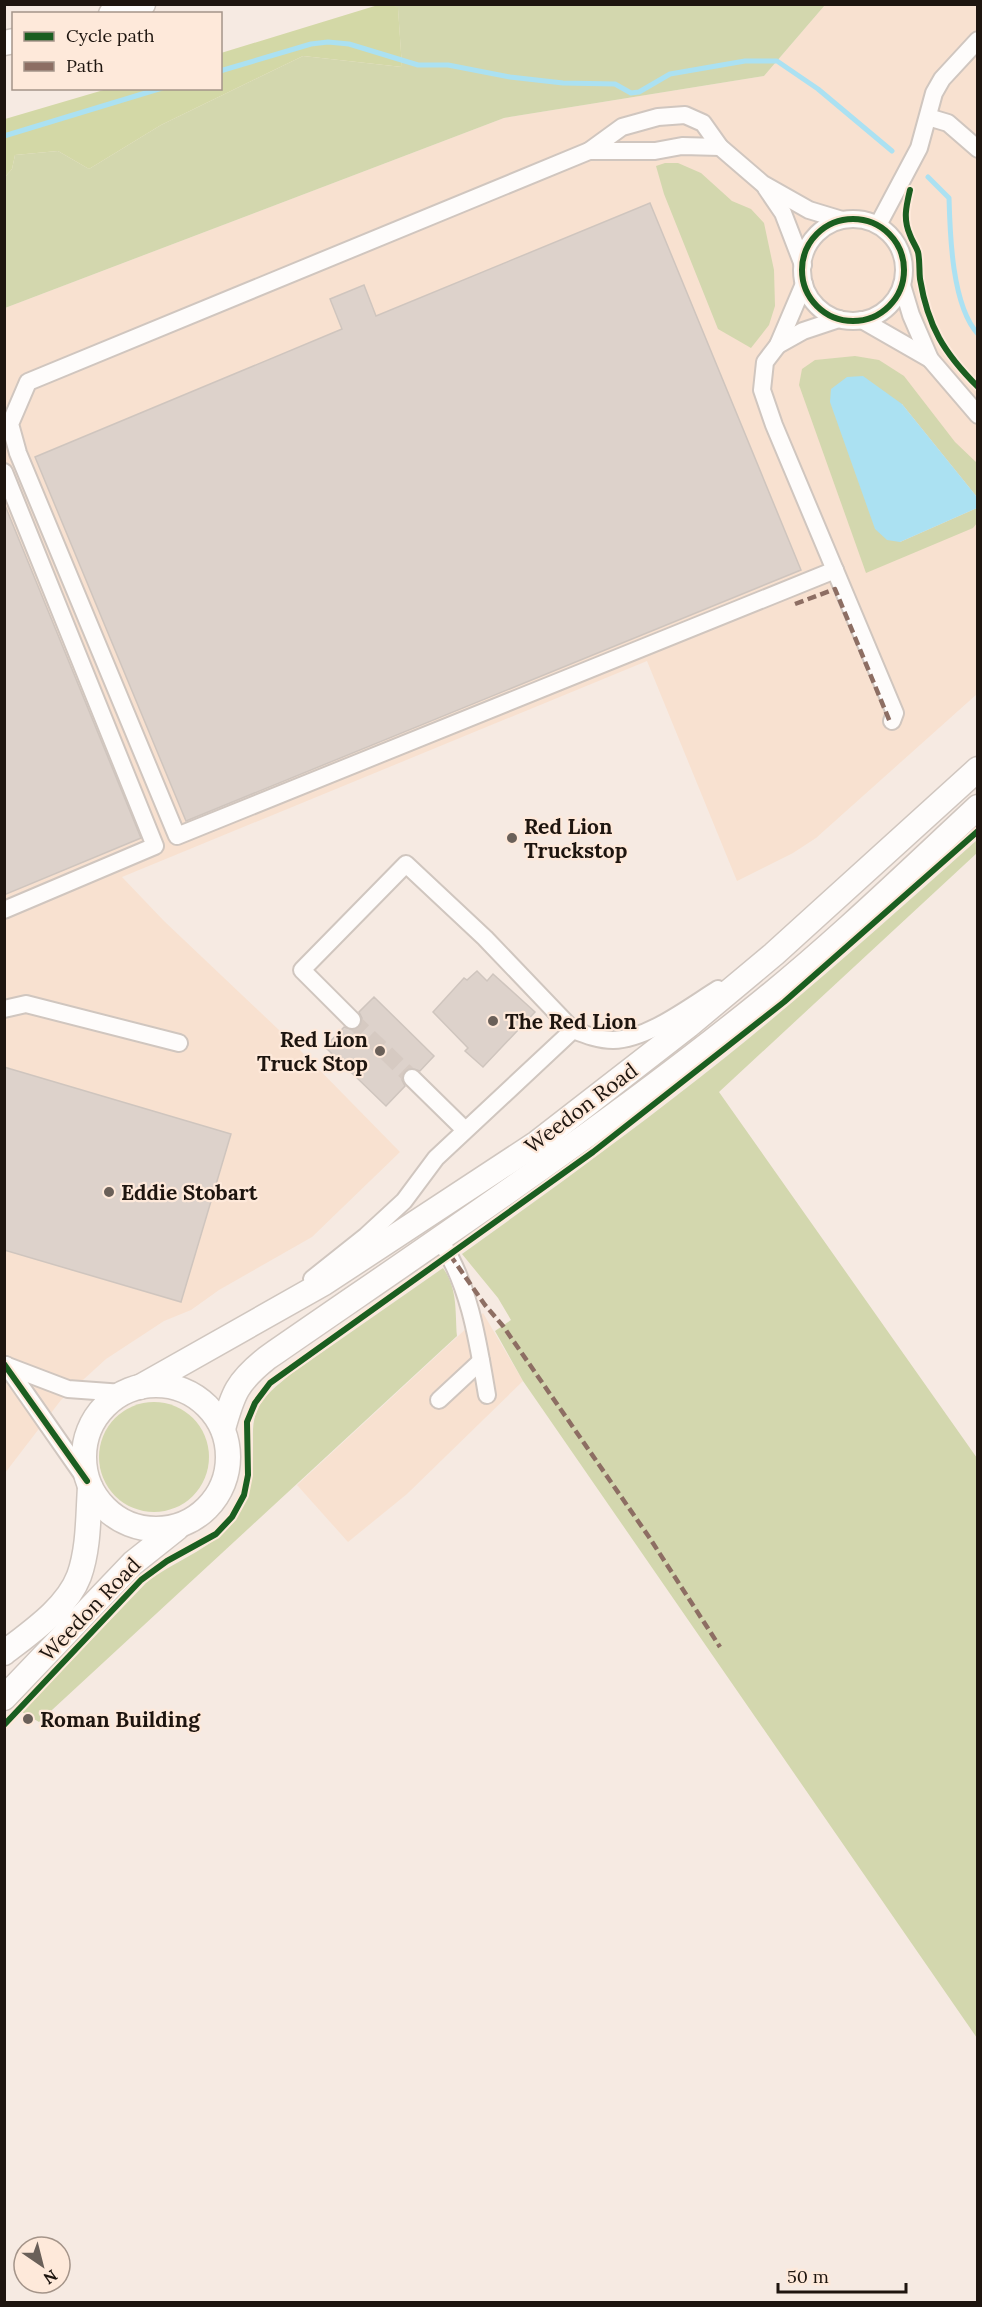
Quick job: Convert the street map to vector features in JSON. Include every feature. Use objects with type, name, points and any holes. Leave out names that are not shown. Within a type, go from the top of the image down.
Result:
[{"type":"highway","points":[[117,12],[143,4]]},
{"type":"highway","name":"Weedon Road","points":[[131,1390],[254,1324],[372,1253],[537,1143],[680,1032],[774,954],[978,769]]},
{"type":"highway","name":"Weedon Road","points":[[223,1429],[237,1387],[247,1374],[440,1240],[631,1103],[760,1003],[879,899],[978,807]]},
{"type":"highway","points":[[163,1385],[188,1392],[209,1408],[223,1429],[228,1446],[228,1464],[221,1490],[204,1511],[181,1525],[155,1530],[130,1525],[108,1512],[97,1499],[89,1484],[83,1459],[88,1431],[99,1413],[114,1399],[131,1390],[163,1385]]},
{"type":"highway","name":"Weedon Road","points":[[4,1653],[53,1612],[71,1591],[79,1575],[84,1553],[88,1528],[89,1484]]},
{"type":"highway","name":"Weedon Road","points":[[4,1698],[132,1563],[181,1525]]},
{"type":"street","points":[[878,225],[919,148],[934,93],[942,79],[978,40]]},
{"type":"street","points":[[777,345],[803,331],[839,319],[862,320],[875,316],[887,308],[902,285],[905,267],[901,250],[891,235],[878,225],[860,219],[842,220],[809,210],[764,184],[720,147],[702,123],[685,115],[658,117],[622,127],[589,151],[28,382],[10,424],[18,453],[177,836],[835,570]]},
{"type":"street","points":[[928,117],[948,123],[978,149]]},
{"type":"street","points":[[589,151],[655,151],[682,146],[720,147]]},
{"type":"street","points":[[764,184],[783,213],[802,265],[804,284],[817,306],[839,319]]},
{"type":"street","points":[[802,265],[805,252],[819,232],[842,220]]},
{"type":"street","points":[[804,284],[777,345],[765,363],[762,390],[774,425],[895,713],[892,721]]},
{"type":"street","points":[[902,285],[911,315],[930,359],[978,415]]},
{"type":"street","points":[[862,320],[930,359]]},
{"type":"street","points":[[4,472],[155,846],[4,910]]},
{"type":"street","points":[[352,1020],[302,970],[406,864],[485,938],[573,1030],[591,1037],[614,1040],[637,1035],[668,1020],[774,954]]},
{"type":"street","points":[[4,1009],[26,1004],[179,1043]]},
{"type":"street","points":[[254,1324],[366,1236],[404,1201],[436,1158],[573,1030]]},
{"type":"street","points":[[412,1078],[465,1130]]},
{"type":"street","points":[[440,1240],[450,1255],[475,1324],[487,1395]]},
{"type":"street","points":[[439,1400],[481,1361]]},
{"type":"street","points":[[5,1365],[68,1389],[131,1390]]},
{"type":"street","points":[[5,1365],[89,1484]]},
{"type":"shaded area","points":[[825,5],[977,5],[977,694],[816,838],[793,853],[737,881],[647,661],[122,877],[164,921],[298,1048],[400,1152],[312,1237],[219,1290],[191,1310],[164,1321],[106,1359],[61,1400],[5,1473],[5,308],[504,118],[764,76]]},
{"type":"shaded area","points":[[483,1313],[523,1381],[407,1494],[348,1542],[297,1485]]},
{"type":"green space","points":[[378,5],[393,5],[398,8],[402,67],[303,56],[161,125],[89,169],[58,151],[15,155],[12,169],[5,177],[5,119],[104,90],[222,90],[222,53]]},
{"type":"green space","points":[[393,5],[825,5],[764,76],[504,118],[5,308],[5,177],[12,169],[15,155],[58,151],[89,169],[161,125],[303,56],[402,67],[398,9]]},
{"type":"green space","points":[[678,163],[701,173],[732,201],[751,209],[764,223],[774,270],[775,306],[769,325],[751,348],[718,329],[664,194],[656,166]]},
{"type":"green space","points":[[855,356],[879,360],[904,376],[955,442],[977,463],[977,497],[902,404],[900,542],[977,508],[977,523],[973,528],[866,573],[799,385],[802,369],[815,360]]},
{"type":"green space","points":[[977,840],[977,853],[719,1092],[977,1458],[977,2038],[523,1381],[495,1331],[511,1320],[498,1298],[462,1254],[629,1132],[727,1056],[822,977]]},
{"type":"green space","points":[[443,1268],[453,1292],[457,1336],[39,1722],[22,1712],[146,1583],[208,1545],[238,1515],[247,1498],[252,1471],[254,1419],[267,1395],[291,1374]]},
{"type":"green space","points":[[154,1402],[175,1406],[193,1418],[205,1436],[209,1457],[205,1478],[193,1496],[175,1508],[154,1512],[133,1508],[115,1496],[103,1478],[99,1457],[103,1436],[115,1418],[133,1406]]},
{"type":"water","points":[[863,376],[902,404],[977,497],[977,508],[900,542],[887,540],[875,529],[830,402],[831,389],[847,377]]},
{"type":"building","points":[[650,203],[801,570],[186,821],[35,457],[342,329],[330,299],[364,285],[376,316]]},
{"type":"building","points":[[4,503],[141,838],[4,895]]},
{"type":"building","name":"The Red Lion","points":[[477,971],[487,981],[493,974],[535,1012],[483,1067],[465,1051],[468,1048],[433,1012],[464,978],[467,980]]},
{"type":"building","name":"Red Lion Truck Stop","points":[[374,997],[434,1056],[420,1071],[410,1068],[404,1071],[402,1080],[405,1086],[386,1106],[325,1047],[344,1027],[354,1030],[360,1027],[362,1018],[359,1012]]},
{"type":"building","name":"Eddie Stobart","points":[[4,1067],[231,1134],[181,1302],[4,1250]]},
{"type":"waterway","points":[[222,70],[311,44],[328,42],[349,44],[418,65],[448,65],[510,77],[563,83],[615,84],[631,93],[639,92],[670,74],[745,61],[777,61],[818,89],[892,151]]},
{"type":"waterway","points":[[4,136],[155,90]]},
{"type":"waterway","points":[[928,177],[949,198],[950,231],[958,288],[969,322],[978,334]]},
{"type":"tunnel","points":[[352,1020],[412,1078]]},
{"type":"marked path","points":[[795,604],[835,589],[890,722]]},
{"type":"marked path","points":[[450,1255],[485,1305],[503,1326],[649,1537],[720,1647]]},
{"type":"cycle path","points":[[910,190],[906,207],[906,224],[918,252],[920,279],[928,311],[947,351],[978,387]]},
{"type":"cycle path","points":[[853,219],[872,223],[889,234],[900,251],[904,270],[900,289],[889,306],[872,317],[853,321],[834,317],[817,306],[806,289],[802,270],[806,251],[817,234],[834,223],[853,219]]},
{"type":"cycle path","points":[[4,1725],[141,1580],[167,1561],[216,1534],[232,1517],[244,1495],[248,1475],[247,1422],[255,1403],[270,1383],[593,1152],[784,1002],[978,831]]},
{"type":"cycle path","points":[[4,1364],[87,1481]]},
{"type":"place","name":"Red Lion Truckstop","points":[[512,838]]},
{"type":"place","name":"The Red Lion","points":[[493,1021]]},
{"type":"place","name":"Red Lion Truck Stop","points":[[380,1051]]},
{"type":"place","name":"Eddie Stobart","points":[[109,1192]]},
{"type":"place","name":"Roman Building","points":[[28,1719]]}]
